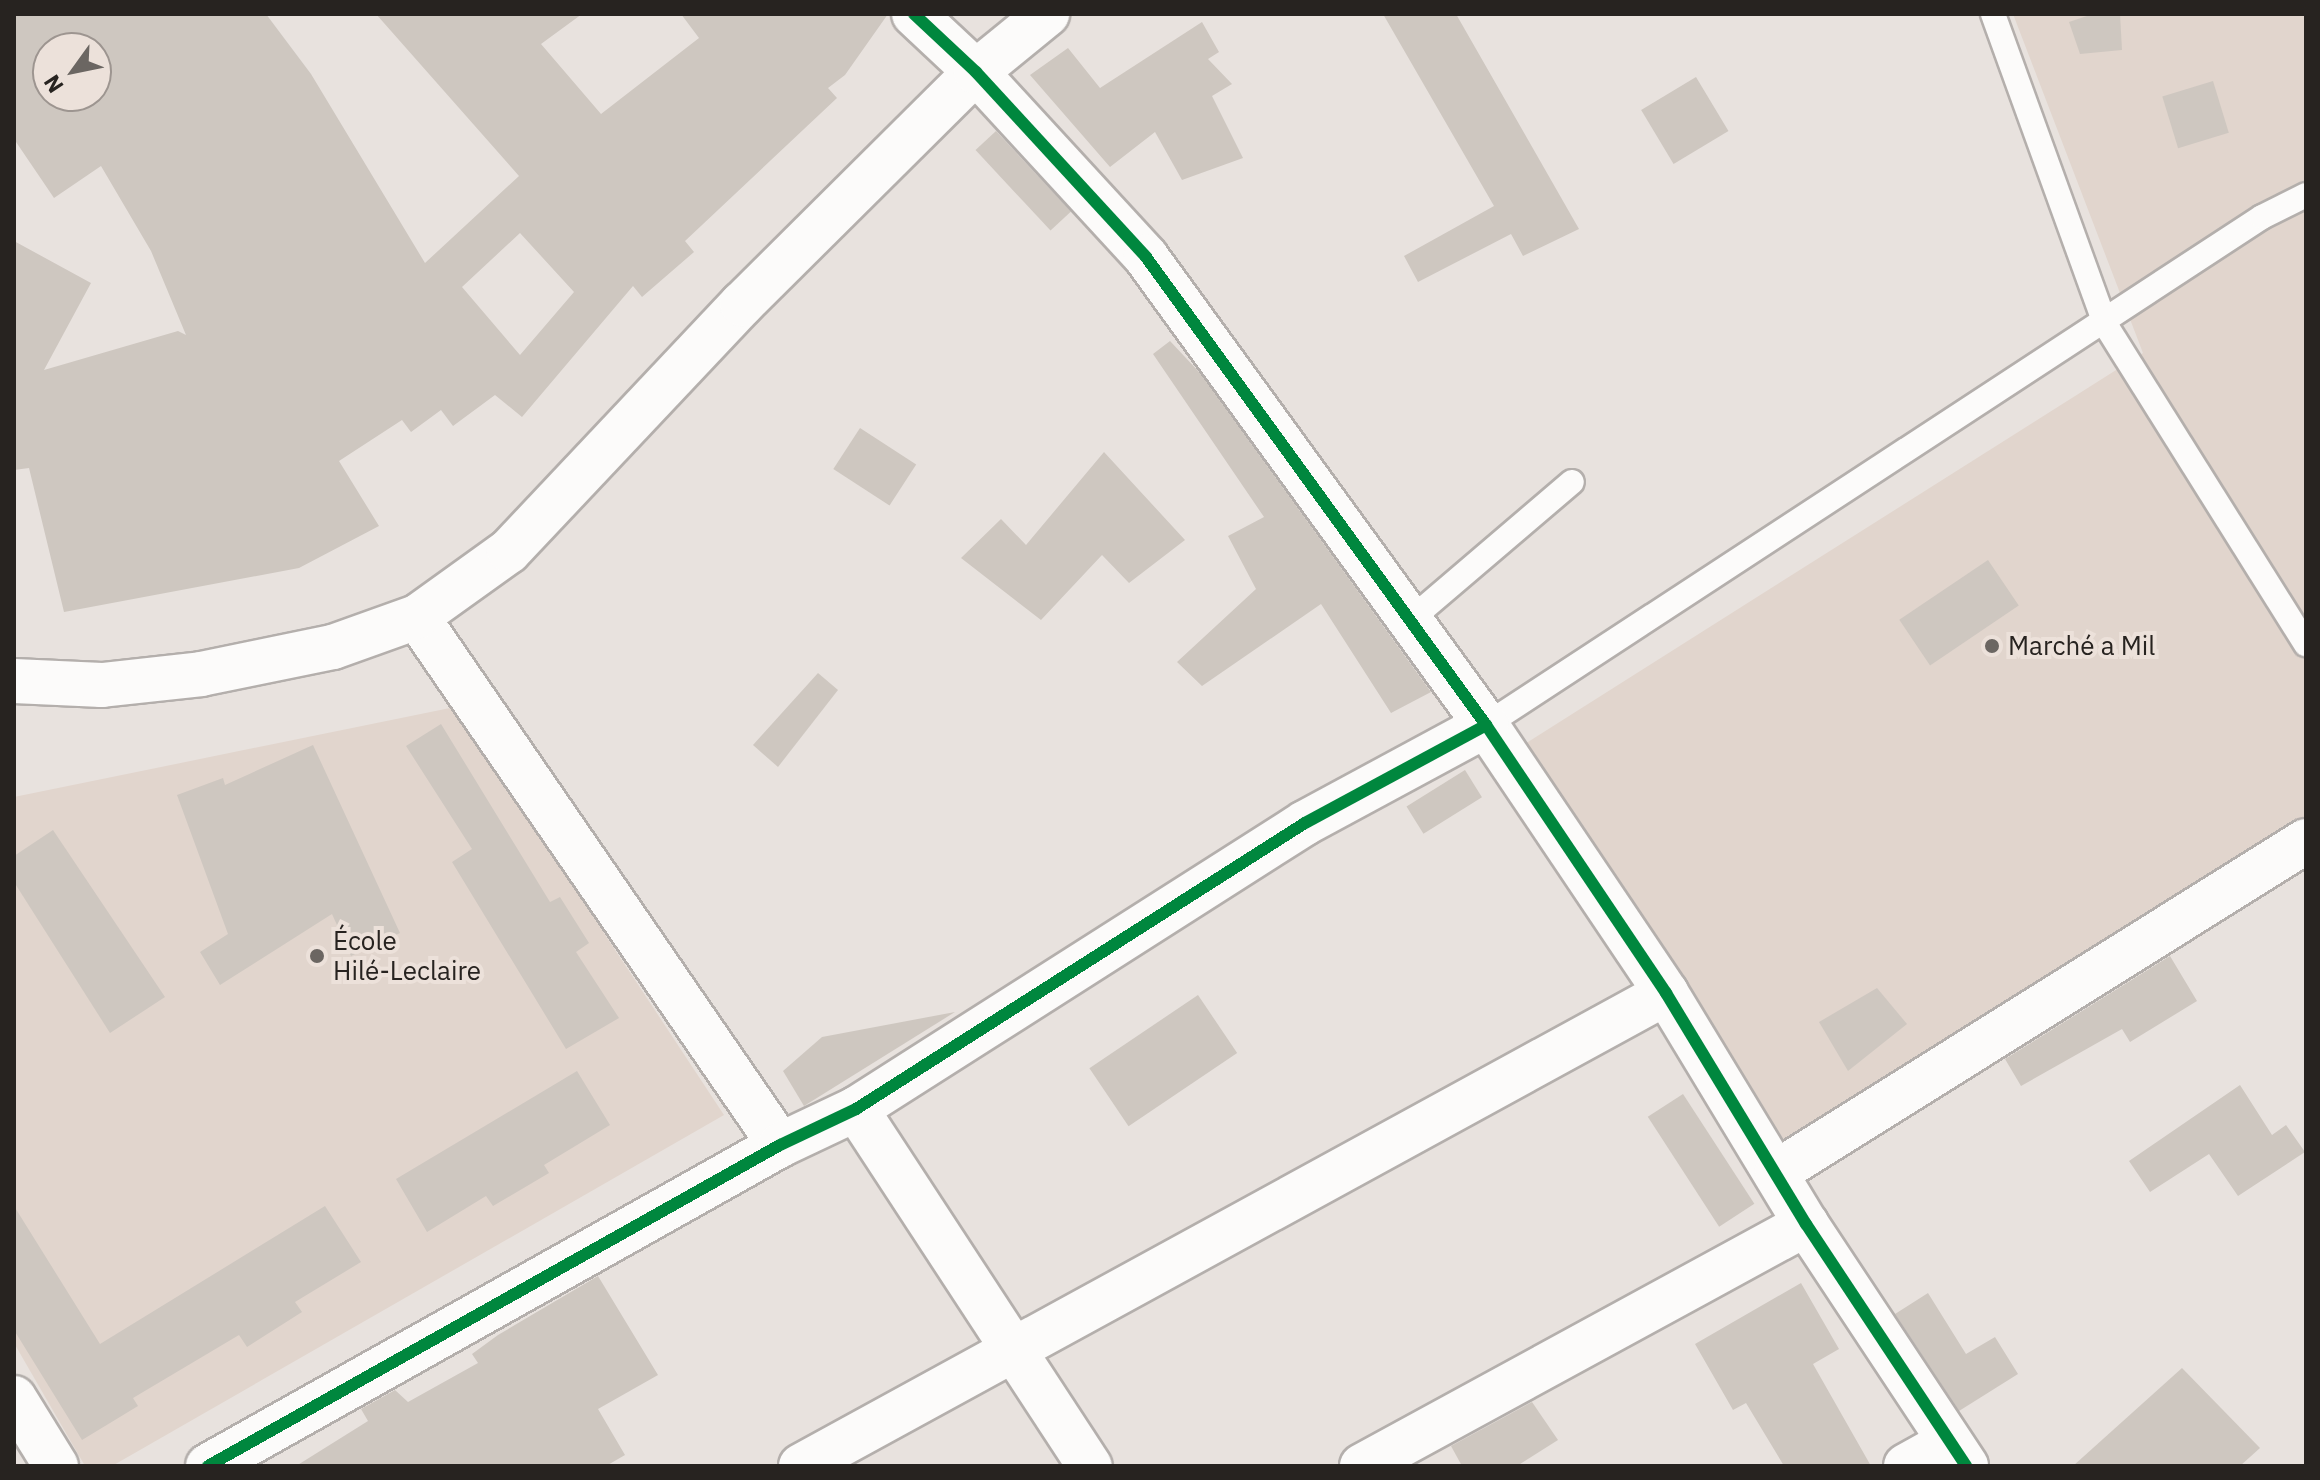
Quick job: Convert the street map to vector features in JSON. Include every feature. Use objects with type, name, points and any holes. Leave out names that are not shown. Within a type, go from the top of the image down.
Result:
[{"type":"street","points":[[914,14],[976,72],[1146,257],[1486,725],[1666,993],[1806,1224],[1958,1454],[1906,1466]]},
{"type":"street","points":[[14,681],[102,685],[201,674],[333,647],[417,617],[509,551],[742,304],[976,72],[1047,14]]},
{"type":"street","points":[[417,617],[780,1145]]},
{"type":"street","points":[[208,1466],[780,1145],[856,1109],[1305,823],[1486,725]]},
{"type":"street","points":[[1777,1172],[2306,841]]},
{"type":"street","points":[[801,1466],[1666,993]]},
{"type":"street","points":[[856,1109],[1090,1466]]},
{"type":"street","points":[[1362,1466],[1806,1224]]},
{"type":"street","points":[[14,1398],[56,1466]]},
{"type":"lane","points":[[1993,14],[2105,324],[2306,644]]},
{"type":"lane","points":[[1486,725],[2105,324],[2262,217],[2306,195]]},
{"type":"lane","points":[[1409,621],[1572,482]]},
{"type":"shaded area","name":"Marché a Mil","points":[[2013,14],[2306,14],[2306,830],[1793,1153],[1520,747],[2143,353]]},
{"type":"shaded area","name":"École Hilé-Leclaire","points":[[455,707],[724,1115],[112,1466],[85,1466],[14,1343],[14,797]]},
{"type":"building","points":[[14,14],[266,14],[311,74],[425,263],[519,176],[376,14],[582,14],[541,44],[601,114],[699,38],[681,14],[888,14],[845,75],[828,88],[837,98],[685,241],[694,252],[642,297],[633,286],[522,417],[495,395],[453,426],[441,410],[411,432],[402,420],[339,461],[379,526],[299,568],[64,612],[29,468],[14,470],[14,241],[91,283],[44,370],[178,331],[186,335],[151,251],[101,166],[54,198],[14,139]],"holes":[[[520,233],[574,292],[520,355],[462,287]]]},
{"type":"building","points":[[1383,14],[1456,14],[1579,229],[1523,256],[1511,234],[1418,282],[1404,256],[1494,206]]},
{"type":"building","points":[[2093,14],[2120,14],[2122,50],[2080,54],[2069,22]]},
{"type":"building","points":[[1202,22],[1219,52],[1208,59],[1232,84],[1212,96],[1243,158],[1182,180],[1155,132],[1110,167],[1030,75],[1068,48],[1100,88]]},
{"type":"building","points":[[1696,77],[1728,131],[1674,164],[1641,110]]},
{"type":"building","points":[[2213,81],[2229,133],[2178,148],[2162,96]]},
{"type":"building","points":[[996,131],[1071,211],[1051,231],[976,150]]},
{"type":"building","points":[[1170,341],[1200,373],[1431,692],[1391,713],[1321,604],[1202,686],[1177,662],[1256,589],[1228,536],[1264,517],[1153,354]]},
{"type":"building","points":[[860,428],[916,464],[890,506],[833,469]]},
{"type":"building","points":[[1104,452],[1185,540],[1129,583],[1102,555],[1041,620],[961,558],[1001,519],[1026,545]]},
{"type":"building","points":[[1988,560],[2019,606],[1930,665],[1899,620]]},
{"type":"building","points":[[818,673],[838,690],[778,767],[753,745]]},
{"type":"building","points":[[441,724],[550,902],[560,897],[589,943],[576,952],[619,1018],[566,1049],[452,862],[472,849],[406,746]]},
{"type":"building","points":[[313,745],[400,933],[351,956],[332,914],[220,985],[200,952],[228,934],[177,795],[223,778],[225,785]]},
{"type":"building","points":[[1465,770],[1482,797],[1423,834],[1406,807]]},
{"type":"building","points":[[53,830],[165,997],[110,1033],[14,882],[14,856]]},
{"type":"building","points":[[2170,956],[2197,1001],[2130,1042],[2122,1029],[2021,1086],[2005,1059]]},
{"type":"building","points":[[1877,988],[1907,1024],[1848,1071],[1819,1022]]},
{"type":"building","points":[[1198,995],[1237,1053],[1129,1126],[1089,1068]]},
{"type":"building","points":[[955,1012],[804,1106],[783,1071],[822,1037]]},
{"type":"building","points":[[577,1071],[610,1125],[544,1165],[549,1173],[493,1206],[486,1196],[427,1232],[396,1179]]},
{"type":"building","points":[[2240,1085],[2272,1135],[2286,1125],[2305,1152],[2238,1196],[2209,1154],[2150,1192],[2129,1161]]},
{"type":"building","points":[[1683,1094],[1754,1204],[1719,1227],[1648,1117]]},
{"type":"building","points":[[14,1206],[100,1344],[325,1206],[361,1262],[295,1302],[302,1312],[247,1347],[239,1335],[133,1398],[138,1406],[82,1440],[14,1330]]},
{"type":"building","points":[[598,1276],[658,1375],[598,1409],[625,1455],[606,1466],[296,1466],[368,1421],[361,1409],[395,1390],[408,1402],[478,1363],[472,1354],[498,1335]]},
{"type":"building","points":[[1801,1283],[1839,1349],[1813,1364],[1871,1466],[1784,1466],[1746,1403],[1733,1410],[1695,1344]]},
{"type":"building","points":[[1928,1293],[1966,1354],[1995,1337],[2018,1374],[1959,1411],[1895,1314]]},
{"type":"building","points":[[2182,1368],[2260,1448],[2240,1466],[2073,1466]]},
{"type":"building","points":[[1532,1402],[1558,1440],[1517,1466],[1462,1466],[1451,1446]]},
{"type":"cycle path","points":[[914,14],[976,72],[1146,257],[1486,725],[1666,993],[1806,1224],[1966,1466]]},
{"type":"cycle path","points":[[208,1466],[780,1145],[856,1109],[1305,823],[1486,725]]},
{"type":"place","name":"Marché a Mil","points":[[1992,646]]},
{"type":"place","name":"École Hilé-Leclaire","points":[[317,956]]}]
